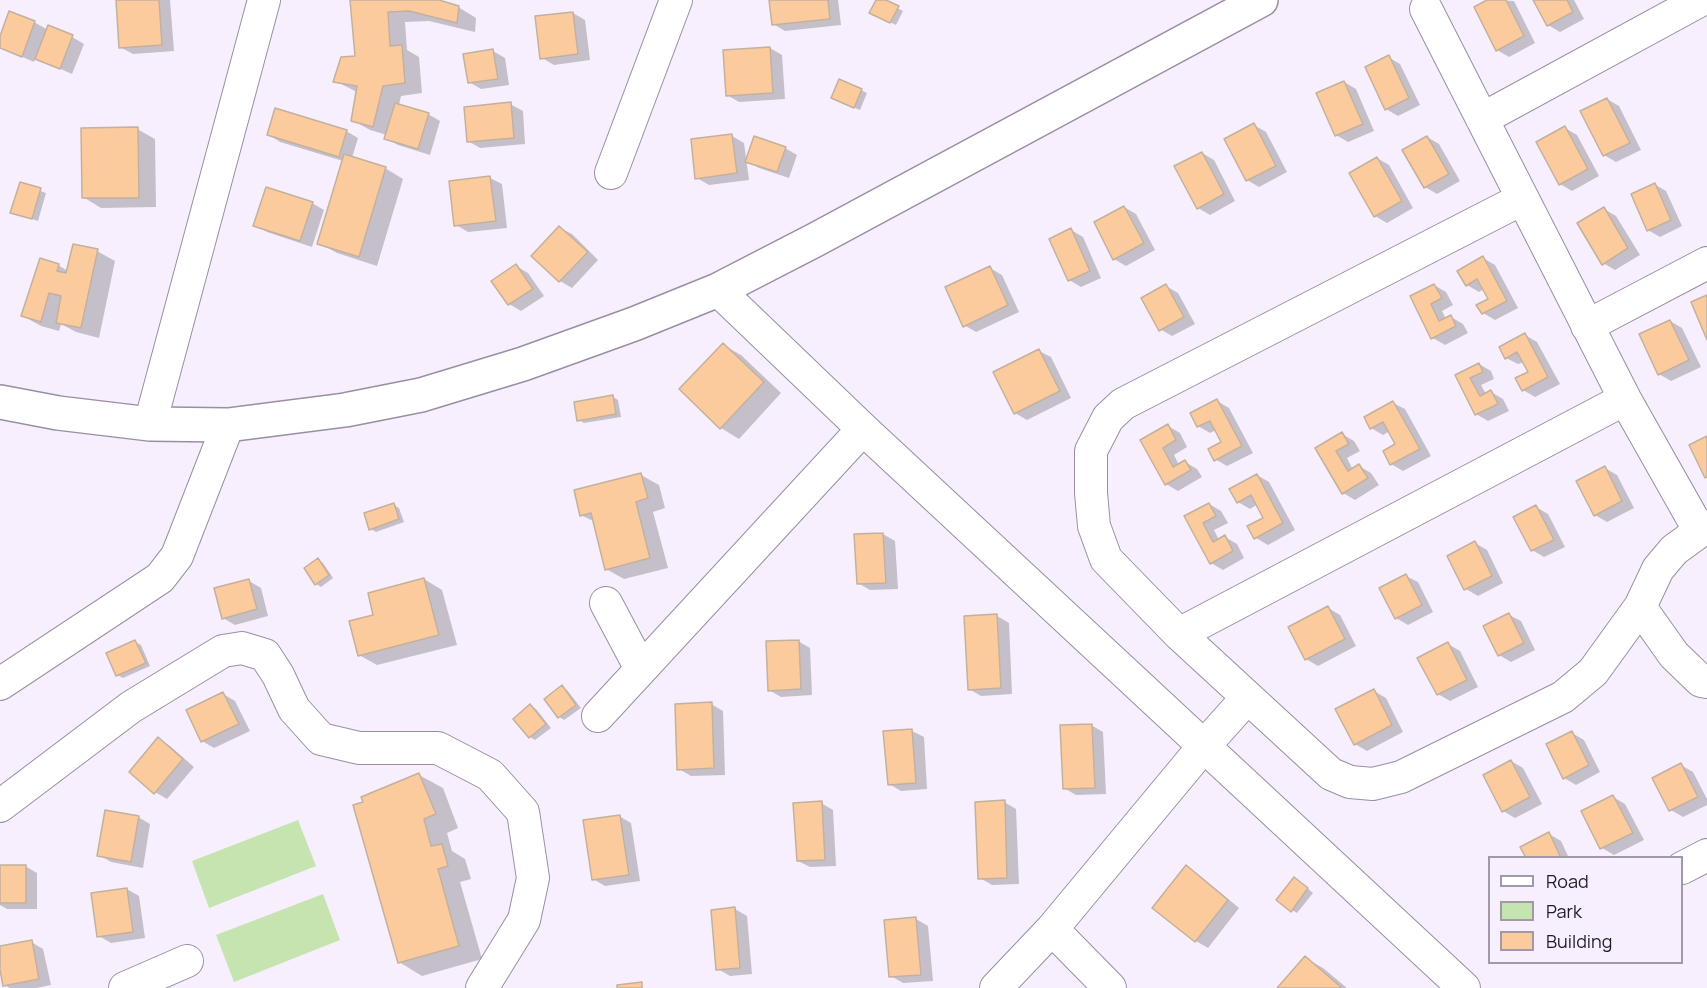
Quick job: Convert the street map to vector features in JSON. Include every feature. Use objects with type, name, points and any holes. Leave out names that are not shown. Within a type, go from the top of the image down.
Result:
[{"type":"street","points":[[150,424],[264,0]]},
{"type":"street","points":[[611,173],[676,0]]},
{"type":"street","points":[[0,402],[58,413],[150,424],[228,425],[345,410],[421,395],[523,364],[634,324],[718,290],[1262,0]]},
{"type":"street","points":[[1482,119],[1701,0]]},
{"type":"street","points":[[1426,9],[1625,399],[1703,528],[1674,550],[1658,569],[1640,607],[1593,672],[1563,697],[1401,777],[1373,784],[1350,782],[1331,774],[1247,698],[1179,634],[1106,560],[1094,526],[1090,493],[1092,451],[1108,417],[1123,404],[1522,199]]},
{"type":"street","points":[[1587,326],[1707,263]]},
{"type":"street","points":[[718,290],[863,429],[1464,988]]},
{"type":"street","points":[[1179,634],[1625,399]]},
{"type":"street","points":[[0,684],[160,578],[177,556],[228,425]]},
{"type":"street","points":[[598,716],[863,429]]},
{"type":"street","points":[[606,603],[641,669]]},
{"type":"street","points":[[1640,607],[1674,655],[1701,681],[1707,682]]},
{"type":"street","points":[[0,806],[131,707],[222,651],[242,648],[265,655],[278,675],[294,709],[321,739],[359,748],[438,748],[490,775],[523,812],[533,878],[524,920],[482,988]]},
{"type":"street","points":[[996,988],[1052,929],[1204,746],[1247,698]]},
{"type":"street","points":[[1683,867],[1707,855]]},
{"type":"street","points":[[1052,929],[1110,988]]},
{"type":"street","points":[[125,988],[187,961]]},
{"type":"green space","points":[[298,820],[316,866],[209,908],[192,861]]},
{"type":"green space","points":[[323,894],[340,940],[234,982],[216,935]]},
{"type":"building","points":[[116,0],[159,0],[162,45],[119,48]]},
{"type":"building","points":[[350,0],[439,0],[459,6],[457,23],[409,11],[388,12],[390,46],[402,45],[405,83],[383,86],[373,127],[351,121],[357,86],[333,82],[341,57],[355,56]]},
{"type":"building","points":[[769,0],[828,0],[830,19],[772,25]]},
{"type":"building","points":[[876,0],[886,0],[899,6],[890,23],[869,13]]},
{"type":"building","points":[[1487,0],[1506,0],[1524,36],[1496,51],[1474,7]]},
{"type":"building","points":[[1533,0],[1567,0],[1573,12],[1547,26]]},
{"type":"building","points":[[9,11],[35,21],[22,57],[0,48],[0,36]]},
{"type":"building","points":[[573,12],[578,54],[540,59],[535,16]]},
{"type":"building","points":[[48,25],[73,35],[60,69],[35,59]]},
{"type":"building","points":[[770,47],[773,93],[726,96],[723,50]]},
{"type":"building","points":[[493,49],[498,79],[468,83],[463,54]]},
{"type":"building","points":[[1389,55],[1409,98],[1385,110],[1365,67]]},
{"type":"building","points":[[839,79],[862,89],[854,108],[831,98]]},
{"type":"building","points":[[1344,81],[1363,124],[1335,136],[1316,93]]},
{"type":"building","points":[[1607,98],[1630,143],[1603,156],[1580,111]]},
{"type":"building","points":[[511,102],[514,138],[467,142],[464,107]]},
{"type":"building","points":[[395,103],[429,113],[418,149],[384,139]]},
{"type":"building","points":[[275,108],[347,130],[339,157],[267,135]]},
{"type":"building","points":[[1254,123],[1276,166],[1246,181],[1224,139]]},
{"type":"building","points":[[1565,126],[1588,169],[1559,185],[1536,142]]},
{"type":"building","points":[[138,127],[139,198],[82,198],[81,128]]},
{"type":"building","points":[[732,134],[737,173],[695,179],[691,139]]},
{"type":"building","points":[[754,136],[786,147],[777,172],[745,162]]},
{"type":"building","points":[[1427,136],[1449,174],[1424,188],[1402,150]]},
{"type":"building","points":[[1202,152],[1224,194],[1197,209],[1174,166]]},
{"type":"building","points":[[344,154],[386,167],[359,257],[317,244]]},
{"type":"building","points":[[1377,157],[1402,201],[1374,217],[1349,173]]},
{"type":"building","points":[[490,176],[496,221],[454,226],[449,181]]},
{"type":"building","points":[[20,182],[41,188],[32,219],[10,213]]},
{"type":"building","points":[[1655,183],[1671,220],[1647,231],[1631,194]]},
{"type":"building","points":[[266,187],[313,202],[300,241],[253,226]]},
{"type":"building","points":[[1124,206],[1144,243],[1113,260],[1094,222]]},
{"type":"building","points":[[1604,207],[1628,248],[1602,265],[1577,223]]},
{"type":"building","points":[[559,226],[588,252],[559,282],[531,256]]},
{"type":"building","points":[[1071,228],[1090,271],[1068,281],[1049,239]]},
{"type":"building","points":[[73,244],[98,249],[81,328],[56,323],[61,296],[49,293],[41,322],[21,316],[40,258],[59,264],[57,271],[66,273]]},
{"type":"building","points":[[1483,256],[1507,301],[1482,314],[1476,305],[1488,299],[1477,279],[1466,286],[1457,271]]},
{"type":"building","points":[[516,264],[533,289],[508,305],[491,281]]},
{"type":"building","points":[[990,266],[1008,305],[963,327],[945,287]]},
{"type":"building","points":[[1166,284],[1184,317],[1159,331],[1141,298]]},
{"type":"building","points":[[1434,284],[1442,298],[1431,304],[1439,321],[1451,315],[1456,326],[1431,339],[1410,296]]},
{"type":"building","points":[[1707,295],[1707,340],[1691,302]]},
{"type":"building","points":[[1670,320],[1689,360],[1658,375],[1639,334]]},
{"type":"building","points":[[1525,333],[1548,377],[1522,391],[1515,378],[1528,372],[1517,352],[1505,359],[1499,347]]},
{"type":"building","points":[[723,343],[764,382],[720,429],[679,389]]},
{"type":"building","points":[[1039,349],[1060,391],[1014,414],[993,372]]},
{"type":"building","points":[[1479,363],[1483,372],[1470,378],[1480,396],[1491,390],[1498,404],[1475,415],[1455,375]]},
{"type":"building","points":[[613,395],[616,414],[577,421],[574,402]]},
{"type":"building","points":[[1217,399],[1242,446],[1214,461],[1208,449],[1221,442],[1210,421],[1197,427],[1190,413]]},
{"type":"building","points":[[1393,401],[1420,449],[1390,465],[1383,451],[1395,444],[1383,422],[1370,429],[1364,417]]},
{"type":"building","points":[[1168,424],[1176,440],[1163,448],[1173,467],[1185,460],[1191,470],[1165,485],[1140,440]]},
{"type":"building","points":[[1342,432],[1349,444],[1336,451],[1348,471],[1359,464],[1368,478],[1342,494],[1315,448]]},
{"type":"building","points":[[1707,436],[1707,477],[1705,478],[1689,445]]},
{"type":"building","points":[[1605,466],[1622,501],[1594,516],[1576,481]]},
{"type":"building","points":[[641,473],[648,498],[636,502],[650,558],[605,570],[591,513],[580,516],[574,490]]},
{"type":"building","points":[[1257,474],[1283,523],[1254,539],[1247,526],[1263,518],[1251,495],[1237,503],[1229,489]]},
{"type":"building","points":[[394,503],[399,519],[369,530],[364,513]]},
{"type":"building","points":[[1209,503],[1216,516],[1203,523],[1213,542],[1225,535],[1233,551],[1210,564],[1184,516]]},
{"type":"building","points":[[1536,505],[1554,540],[1531,551],[1513,517]]},
{"type":"building","points":[[883,533],[886,583],[857,584],[854,534]]},
{"type":"building","points":[[1475,541],[1492,576],[1464,590],[1447,556]]},
{"type":"building","points":[[318,558],[329,575],[315,585],[304,568]]},
{"type":"building","points":[[1406,574],[1422,605],[1395,619],[1379,588]]},
{"type":"building","points":[[424,578],[439,635],[358,656],[349,621],[373,615],[368,593]]},
{"type":"building","points":[[249,579],[257,609],[222,619],[214,588]]},
{"type":"building","points":[[1328,606],[1345,639],[1305,660],[1288,627]]},
{"type":"building","points":[[1509,613],[1524,643],[1498,656],[1483,626]]},
{"type":"building","points":[[997,614],[1001,688],[968,690],[964,616]]},
{"type":"building","points":[[135,640],[146,663],[116,676],[106,653]]},
{"type":"building","points":[[799,640],[801,689],[768,691],[766,641]]},
{"type":"building","points":[[1448,642],[1467,680],[1437,695],[1417,658]]},
{"type":"building","points":[[562,685],[576,705],[558,718],[544,699]]},
{"type":"building","points":[[1374,689],[1392,725],[1354,745],[1335,709]]},
{"type":"building","points":[[223,692],[239,724],[201,742],[186,710]]},
{"type":"building","points":[[712,702],[714,768],[677,770],[675,704]]},
{"type":"building","points":[[530,704],[546,724],[529,738],[513,719]]},
{"type":"building","points":[[1092,724],[1095,788],[1063,789],[1060,725]]},
{"type":"building","points":[[912,729],[916,783],[888,785],[883,731]]},
{"type":"building","points":[[1572,731],[1589,765],[1563,779],[1546,744]]},
{"type":"building","points":[[158,737],[183,759],[154,794],[129,772]]},
{"type":"building","points":[[1511,760],[1530,797],[1502,812],[1483,775]]},
{"type":"building","points":[[1681,763],[1698,797],[1669,811],[1652,778]]},
{"type":"building","points":[[419,773],[436,814],[424,819],[431,846],[442,844],[448,866],[438,869],[459,946],[398,963],[353,805],[363,802],[361,797]]},
{"type":"building","points":[[1613,795],[1633,833],[1600,849],[1581,811]]},
{"type":"building","points":[[1005,800],[1007,878],[978,879],[975,802]]},
{"type":"building","points":[[822,801],[825,860],[797,861],[793,803]]},
{"type":"building","points":[[105,810],[139,816],[131,862],[97,856]]},
{"type":"building","points":[[620,815],[629,875],[592,880],[583,820]]},
{"type":"building","points":[[1549,832],[1560,856],[1525,856],[1520,847]]},
{"type":"building","points":[[0,865],[26,865],[26,903],[0,903]]},
{"type":"building","points":[[1186,865],[1228,900],[1195,942],[1152,908]]},
{"type":"building","points":[[1294,877],[1308,888],[1291,912],[1276,900]]},
{"type":"building","points":[[127,888],[133,932],[97,937],[91,893]]},
{"type":"building","points":[[735,907],[740,968],[716,970],[711,910]]},
{"type":"building","points":[[916,917],[921,975],[889,977],[884,920]]},
{"type":"building","points":[[32,940],[39,979],[3,986],[0,946]]},
{"type":"building","points":[[1305,956],[1342,988],[1277,988]]},
{"type":"building","points":[[642,982],[642,988],[617,988],[617,985]]}]
